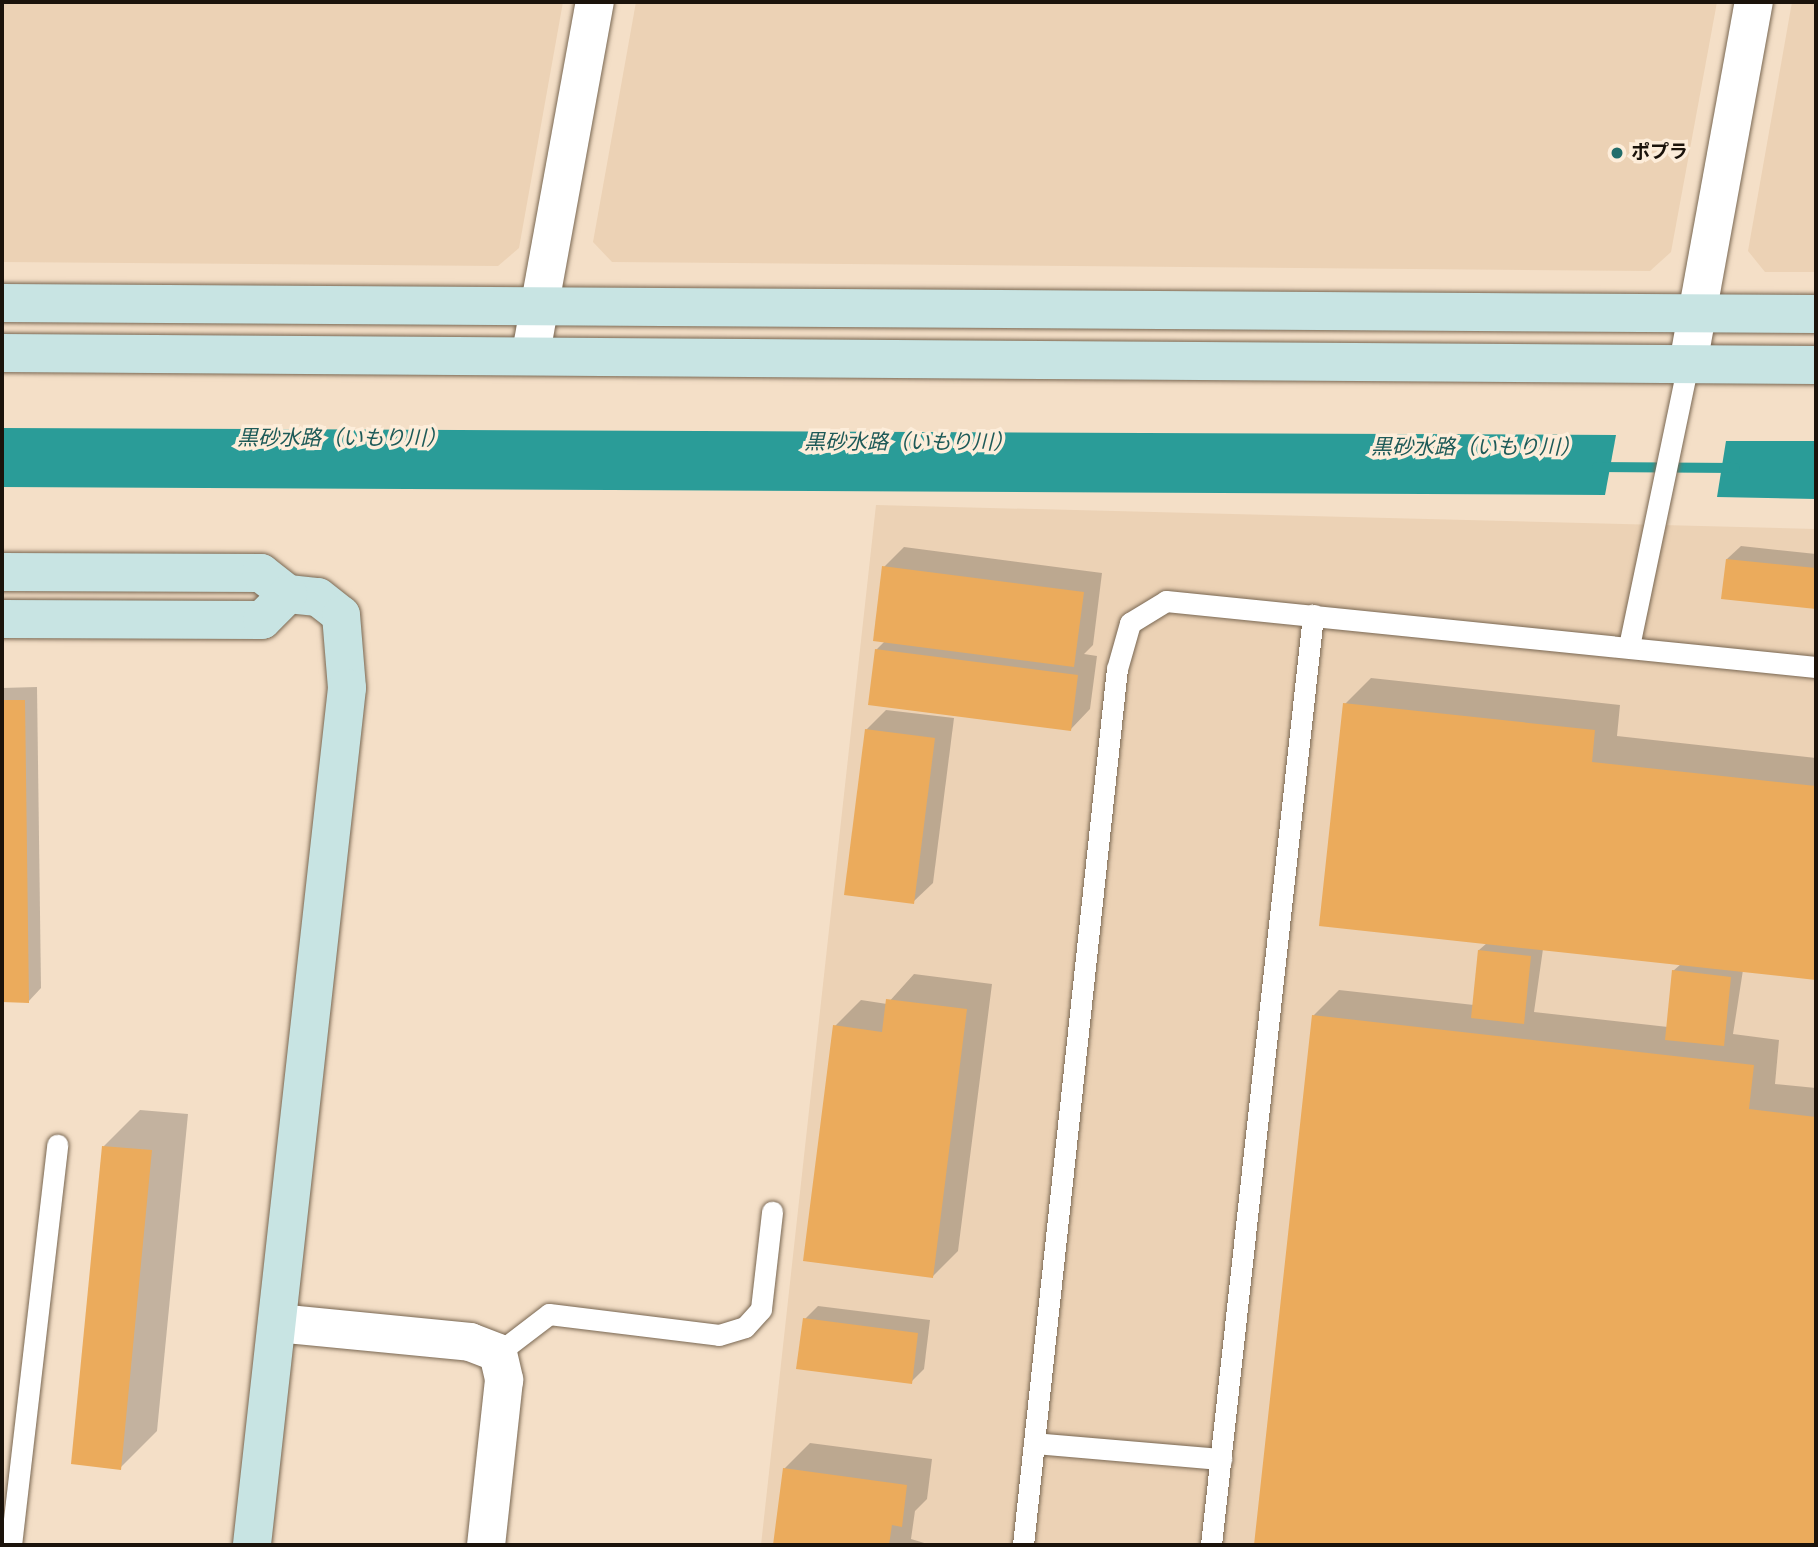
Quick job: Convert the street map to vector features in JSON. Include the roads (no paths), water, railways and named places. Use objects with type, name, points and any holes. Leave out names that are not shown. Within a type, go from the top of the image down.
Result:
[{"type":"street","points":[[531,353],[595,2]]},
{"type":"street","points":[[1688,364],[1754,2]]},
{"type":"street","points":[[2,303],[1816,314]]},
{"type":"street","points":[[2,353],[531,353],[1816,365]]},
{"type":"street","points":[[2,572],[261,573],[288,594],[317,597],[341,615],[347,688],[252,1545]]},
{"type":"street","points":[[2,619],[262,620],[288,594]]},
{"type":"street","points":[[277,1323],[470,1342],[498,1353],[504,1380],[486,1545]]},
{"type":"lane","points":[[1629,646],[1657,525],[1688,364]]},
{"type":"lane","points":[[1023,1545],[1117,669],[1130,623],[1166,601],[1816,667]]},
{"type":"lane","points":[[1211,1545],[1313,615]]},
{"type":"lane","points":[[11,1545],[57,1145]]},
{"type":"lane","points":[[498,1353],[549,1314],[719,1335],[745,1327],[761,1309],[772,1212]]},
{"type":"lane","points":[[1034,1443],[1220,1459]]},
{"type":"water","points":[[2,428],[1616,435],[1605,495],[2,487]]},
{"type":"water","points":[[1726,441],[1816,441],[1816,499],[1717,497]]},
{"type":"waterway","name":"黒砂水路（いもり川）","points":[[1597,467],[1735,468]]},
{"type":"place","name":"ポプラ","points":[[1617,153]]}]
